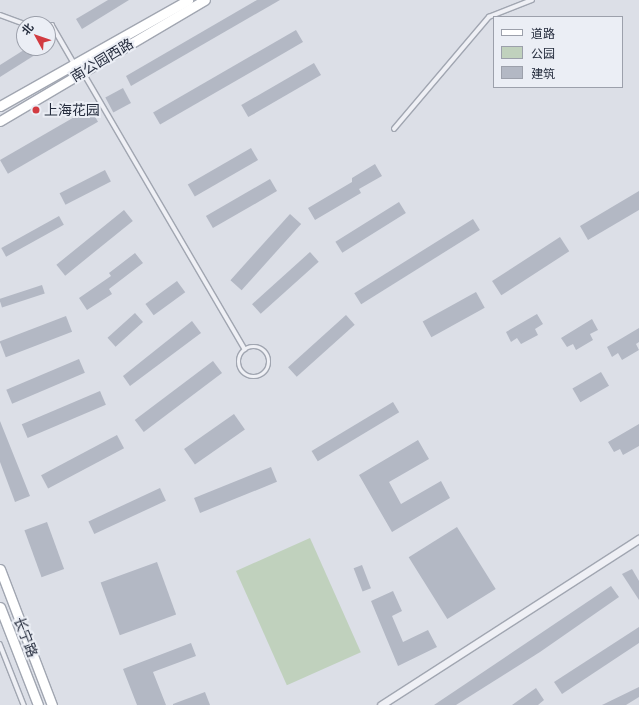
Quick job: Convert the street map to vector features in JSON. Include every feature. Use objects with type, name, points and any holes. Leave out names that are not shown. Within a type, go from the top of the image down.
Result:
[{"type":"main road","name":"南公园西路","points":[[0,106],[188,0]]},
{"type":"main road","name":"南公园西路","points":[[0,121],[205,0]]},
{"type":"main road","name":"长宁路","points":[[0,569],[52,705]]},
{"type":"main road","name":"长宁路","points":[[0,607],[38,705]]},
{"type":"street","points":[[381,705],[639,539]]},
{"type":"lane","points":[[394,129],[489,17],[532,0]]},
{"type":"lane","points":[[0,15],[16,21]]},
{"type":"lane","points":[[56,32],[74,63]]},
{"type":"lane","points":[[83,72],[245,349]]},
{"type":"lane","points":[[256,346],[266,352],[269,364],[263,374],[251,377],[241,371],[238,359],[245,349],[256,346]]},
{"type":"lane","points":[[0,644],[24,705]]},
{"type":"green space","points":[[310,538],[361,652],[287,685],[236,571]]},
{"type":"building","points":[[108,0],[129,0],[82,29],[76,19]]},
{"type":"building","points":[[257,0],[280,0],[131,86],[126,76]]},
{"type":"building","points":[[296,30],[303,42],[160,125],[153,112]]},
{"type":"building","points":[[16,55],[33,56],[0,77],[0,65]]},
{"type":"building","points":[[314,63],[321,75],[248,117],[241,105]]},
{"type":"building","points":[[123,88],[131,103],[113,112],[105,97]]},
{"type":"building","points":[[90,108],[98,122],[8,174],[0,160]]},
{"type":"building","points":[[251,148],[258,160],[195,197],[188,184]]},
{"type":"building","points":[[375,164],[382,176],[359,189],[361,193],[315,220],[308,208],[352,182],[352,178]]},
{"type":"building","points":[[105,170],[111,182],[65,205],[60,193]]},
{"type":"building","points":[[270,179],[277,191],[213,228],[206,216]]},
{"type":"building","points":[[639,191],[639,210],[588,240],[580,226]]},
{"type":"building","points":[[399,202],[406,213],[342,253],[335,242]]},
{"type":"building","points":[[124,210],[133,221],[65,276],[56,265]]},
{"type":"building","points":[[290,214],[301,224],[242,290],[230,280]]},
{"type":"building","points":[[59,216],[64,225],[6,257],[1,248]]},
{"type":"building","points":[[473,219],[480,230],[361,304],[354,293]]},
{"type":"building","points":[[560,237],[569,251],[501,295],[492,281]]},
{"type":"building","points":[[310,252],[319,262],[261,314],[252,304]]},
{"type":"building","points":[[135,253],[143,263],[109,289],[112,294],[87,310],[79,298],[111,276],[109,273]]},
{"type":"building","points":[[177,281],[185,292],[154,315],[145,304]]},
{"type":"building","points":[[42,285],[45,294],[2,307],[0,299]]},
{"type":"building","points":[[476,292],[485,308],[431,337],[423,322]]},
{"type":"building","points":[[135,313],[143,322],[116,347],[108,338]]},
{"type":"building","points":[[537,314],[543,324],[535,329],[538,335],[521,344],[517,338],[511,342],[506,332]]},
{"type":"building","points":[[346,315],[355,325],[297,377],[288,367]]},
{"type":"building","points":[[66,316],[72,332],[6,357],[0,341]]},
{"type":"building","points":[[592,319],[598,330],[590,334],[593,340],[576,350],[573,344],[567,347],[561,338]]},
{"type":"building","points":[[192,321],[201,333],[130,386],[123,376]]},
{"type":"building","points":[[639,328],[639,342],[636,344],[639,350],[622,360],[618,353],[612,357],[607,347]]},
{"type":"building","points":[[79,359],[85,373],[12,404],[6,390]]},
{"type":"building","points":[[213,361],[222,373],[144,432],[135,420]]},
{"type":"building","points":[[601,372],[609,386],[580,402],[572,389]]},
{"type":"building","points":[[100,391],[106,405],[28,438],[22,424]]},
{"type":"building","points":[[393,402],[399,412],[318,461],[312,451]]},
{"type":"building","points":[[234,414],[245,430],[195,465],[184,449]]},
{"type":"building","points":[[0,421],[30,496],[15,502],[0,462]]},
{"type":"building","points":[[639,424],[639,446],[623,455],[620,449],[614,452],[608,442]]},
{"type":"building","points":[[117,435],[124,448],[48,489],[41,475]]},
{"type":"building","points":[[418,440],[429,459],[389,482],[401,504],[441,481],[450,498],[392,532],[359,475]]},
{"type":"building","points":[[271,467],[277,482],[200,513],[194,498]]},
{"type":"building","points":[[160,488],[166,501],[94,534],[88,521]]},
{"type":"building","points":[[47,522],[64,569],[42,577],[24,530]]},
{"type":"building","points":[[457,527],[496,589],[447,619],[409,557]]},
{"type":"building","points":[[157,562],[176,615],[120,635],[101,583]]},
{"type":"building","points":[[362,565],[371,588],[363,592],[354,568]]},
{"type":"building","points":[[632,569],[639,581],[639,600],[622,574]]},
{"type":"building","points":[[611,586],[619,597],[540,652],[456,705],[434,705]]},
{"type":"building","points":[[393,591],[402,611],[392,616],[403,642],[428,630],[437,647],[398,666],[371,601]]},
{"type":"building","points":[[639,627],[639,643],[562,694],[554,682]]},
{"type":"building","points":[[191,643],[196,656],[153,672],[166,705],[137,705],[123,669]]},
{"type":"building","points":[[639,687],[639,697],[626,705],[602,705]]},
{"type":"building","points":[[536,688],[544,700],[538,705],[512,705]]},
{"type":"building","points":[[205,692],[210,705],[173,705],[173,704]]},
{"type":"place","name":"上海花园","points":[[36,110]]}]
